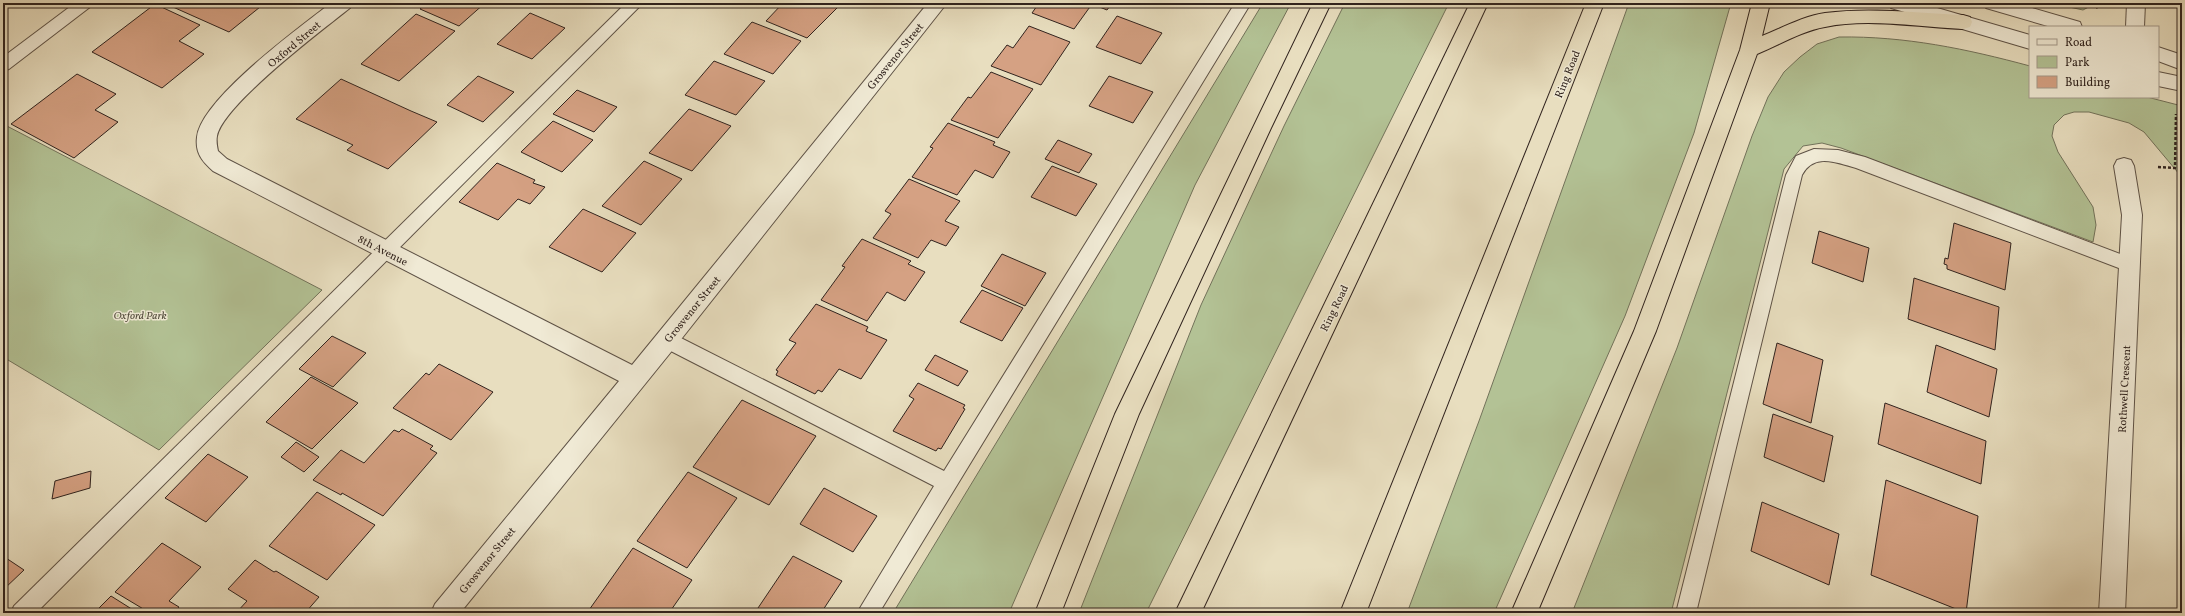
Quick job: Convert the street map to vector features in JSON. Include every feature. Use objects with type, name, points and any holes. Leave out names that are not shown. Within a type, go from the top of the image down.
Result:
[{"type":"highway","points":[[1048,613],[1127,414],[1257,136],[1322,3]]},
{"type":"highway","name":"Ring Road","points":[[1188,613],[1479,3]]},
{"type":"highway","name":"Ring Road","points":[[1353,613],[1595,3]]},
{"type":"highway","points":[[1524,613],[1645,331],[1749,50],[1760,3]]},
{"type":"highway","points":[[1749,50],[1794,30],[1824,20],[1864,17],[1963,22]]},
{"type":"street","name":"Oxford Street","points":[[246,84],[342,3]]},
{"type":"street","name":"Grosvenor Street","points":[[444,613],[667,340],[938,3]]},
{"type":"street","points":[[1898,3],[2029,42]]},
{"type":"street","points":[[1993,3],[2070,26]]},
{"type":"street","points":[[2135,26],[2136,3]]},
{"type":"street","points":[[2159,54],[2182,63]]},
{"type":"street","points":[[2159,79],[2179,84]]},
{"type":"street","name":"8th Avenue","points":[[246,84],[217,113],[207,135],[208,154],[220,165],[635,378]]},
{"type":"street","name":"Rothwell Crescent","points":[[2112,613],[2132,215],[2124,166]]},
{"type":"lane","points":[[3,65],[86,3]]},
{"type":"lane","points":[[21,613],[635,3]]},
{"type":"lane","points":[[867,613],[1243,3]]},
{"type":"lane","points":[[1686,613],[1794,175],[1803,160],[1817,155],[1838,156],[1859,162],[2130,265]]},
{"type":"lane","points":[[667,340],[948,483]]},
{"type":"path","points":[[2124,166],[2175,168],[2179,84]]},
{"type":"green space","points":[[1263,3],[1291,3],[1195,185],[1009,613],[893,613]]},
{"type":"green space","points":[[1345,3],[1449,3],[1146,613],[1079,613],[1201,305],[1284,126]]},
{"type":"green space","points":[[1629,3],[1731,3],[1694,133],[1625,316],[1494,613],[1407,613],[1479,421]]},
{"type":"green space","points":[[2051,3],[2096,3],[2083,10]]},
{"type":"green space","points":[[1839,37],[1864,37],[1912,41],[1936,45],[1983,54],[2029,66],[2029,98],[2151,98],[2182,106],[2180,175],[2144,132],[2129,123],[2089,112],[2074,112],[2064,115],[2054,125],[2052,136],[2058,152],[2093,207],[2096,225],[2093,242],[1841,148],[1822,143],[1803,146],[1784,169],[1671,613],[1572,613],[1677,348],[1752,136],[1768,97],[1784,72],[1817,44]]},
{"type":"green space","name":"Oxford Park","points":[[3,124],[322,290],[159,450],[3,357]]},
{"type":"building","points":[[164,3],[265,3],[229,32]]},
{"type":"building","points":[[427,3],[485,3],[459,26],[420,9]]},
{"type":"building","points":[[783,3],[839,3],[840,5],[807,38],[766,21]]},
{"type":"building","points":[[1039,3],[1112,3],[1107,10],[1092,4],[1074,29],[1032,13]]},
{"type":"building","points":[[155,4],[200,25],[179,41],[204,54],[162,88],[92,52]]},
{"type":"building","points":[[530,13],[565,28],[532,59],[497,44]]},
{"type":"building","points":[[416,14],[455,31],[399,81],[361,64]]},
{"type":"building","points":[[1117,16],[1162,33],[1141,64],[1096,47]]},
{"type":"building","points":[[752,22],[801,41],[773,74],[724,54]]},
{"type":"building","points":[[1029,26],[1070,42],[1041,85],[991,66],[1007,45],[1013,48]]},
{"type":"building","points":[[714,61],[765,81],[736,115],[685,95]]},
{"type":"building","points":[[991,72],[1033,89],[998,138],[951,120],[968,97],[971,98]]},
{"type":"building","points":[[77,74],[116,94],[95,110],[118,122],[74,158],[11,124]]},
{"type":"building","points":[[478,76],[514,92],[483,122],[447,105]]},
{"type":"building","points":[[1109,76],[1153,92],[1133,123],[1089,106]]},
{"type":"building","points":[[341,79],[437,122],[388,169],[347,150],[353,145],[296,119]]},
{"type":"building","points":[[577,90],[617,107],[594,132],[553,114]]},
{"type":"building","points":[[689,109],[731,126],[692,171],[649,153]]},
{"type":"building","points":[[553,121],[593,140],[562,172],[521,152]]},
{"type":"building","points":[[948,123],[995,142],[993,145],[1010,152],[993,178],[975,170],[957,195],[912,177],[933,148],[930,147]]},
{"type":"building","points":[[1058,140],[1092,154],[1079,173],[1045,159]]},
{"type":"building","points":[[644,161],[682,179],[641,225],[602,206]]},
{"type":"building","points":[[497,163],[535,180],[533,183],[545,187],[530,204],[518,199],[498,220],[459,202]]},
{"type":"building","points":[[1052,166],[1097,184],[1076,216],[1031,197]]},
{"type":"building","points":[[909,179],[960,201],[945,221],[959,227],[946,246],[931,240],[918,258],[873,238],[891,214],[885,211]]},
{"type":"building","points":[[583,209],[636,233],[602,272],[549,247]]},
{"type":"building","points":[[1954,223],[2011,243],[2005,290],[1947,269],[1947,265],[1944,264],[1945,258],[1948,259]]},
{"type":"building","points":[[1819,231],[1869,248],[1863,282],[1812,263]]},
{"type":"building","points":[[862,239],[911,261],[908,264],[925,272],[905,301],[887,292],[867,321],[821,300],[845,267],[842,266]]},
{"type":"building","points":[[1002,254],[1046,273],[1025,306],[981,286]]},
{"type":"building","points":[[1914,278],[1999,307],[1995,350],[1908,319]]},
{"type":"building","points":[[982,290],[1023,308],[1002,341],[960,322]]},
{"type":"building","points":[[816,304],[868,327],[866,331],[887,340],[861,379],[839,369],[822,392],[818,390],[815,394],[776,375],[778,371],[776,370],[796,343],[789,340]]},
{"type":"building","points":[[332,336],[366,353],[333,387],[299,369]]},
{"type":"building","points":[[1777,343],[1823,360],[1811,423],[1763,404]]},
{"type":"building","points":[[1936,345],[1997,369],[1989,417],[1927,392]]},
{"type":"building","points":[[935,355],[968,371],[958,386],[925,370]]},
{"type":"building","points":[[439,364],[493,392],[451,440],[393,408],[426,373],[429,375]]},
{"type":"building","points":[[311,377],[358,403],[312,449],[266,422]]},
{"type":"building","points":[[918,383],[965,405],[963,408],[965,409],[941,449],[938,448],[936,451],[893,431],[914,399],[909,396]]},
{"type":"building","points":[[742,400],[816,436],[769,505],[693,467]]},
{"type":"building","points":[[1885,403],[1986,441],[1981,484],[1878,444]]},
{"type":"building","points":[[1773,414],[1833,436],[1824,482],[1764,457]]},
{"type":"building","points":[[402,429],[433,446],[430,449],[437,453],[383,516],[342,493],[341,495],[313,480],[341,450],[364,463],[394,430],[399,432]]},
{"type":"building","points":[[296,442],[319,457],[304,472],[281,457]]},
{"type":"building","points":[[208,454],[248,477],[206,522],[165,498]]},
{"type":"building","points":[[91,471],[90,488],[52,499],[55,481]]},
{"type":"building","points":[[688,472],[737,498],[687,568],[637,541]]},
{"type":"building","points":[[1886,480],[1978,516],[1966,613],[1871,575]]},
{"type":"building","points":[[824,488],[877,516],[853,552],[800,524]]},
{"type":"building","points":[[317,492],[375,525],[327,580],[269,546]]},
{"type":"building","points":[[1762,502],[1839,534],[1829,585],[1751,551]]},
{"type":"building","points":[[162,543],[201,567],[169,601],[179,607],[174,613],[150,613],[115,592]]},
{"type":"building","points":[[633,548],[692,580],[669,613],[594,613],[589,610]]},
{"type":"building","points":[[3,556],[24,570],[3,590]]},
{"type":"building","points":[[793,556],[842,581],[821,613],[768,613],[758,608]]},
{"type":"building","points":[[255,560],[319,597],[305,613],[236,613],[247,601],[228,589]]},
{"type":"building","points":[[111,596],[138,613],[94,613]]}]
